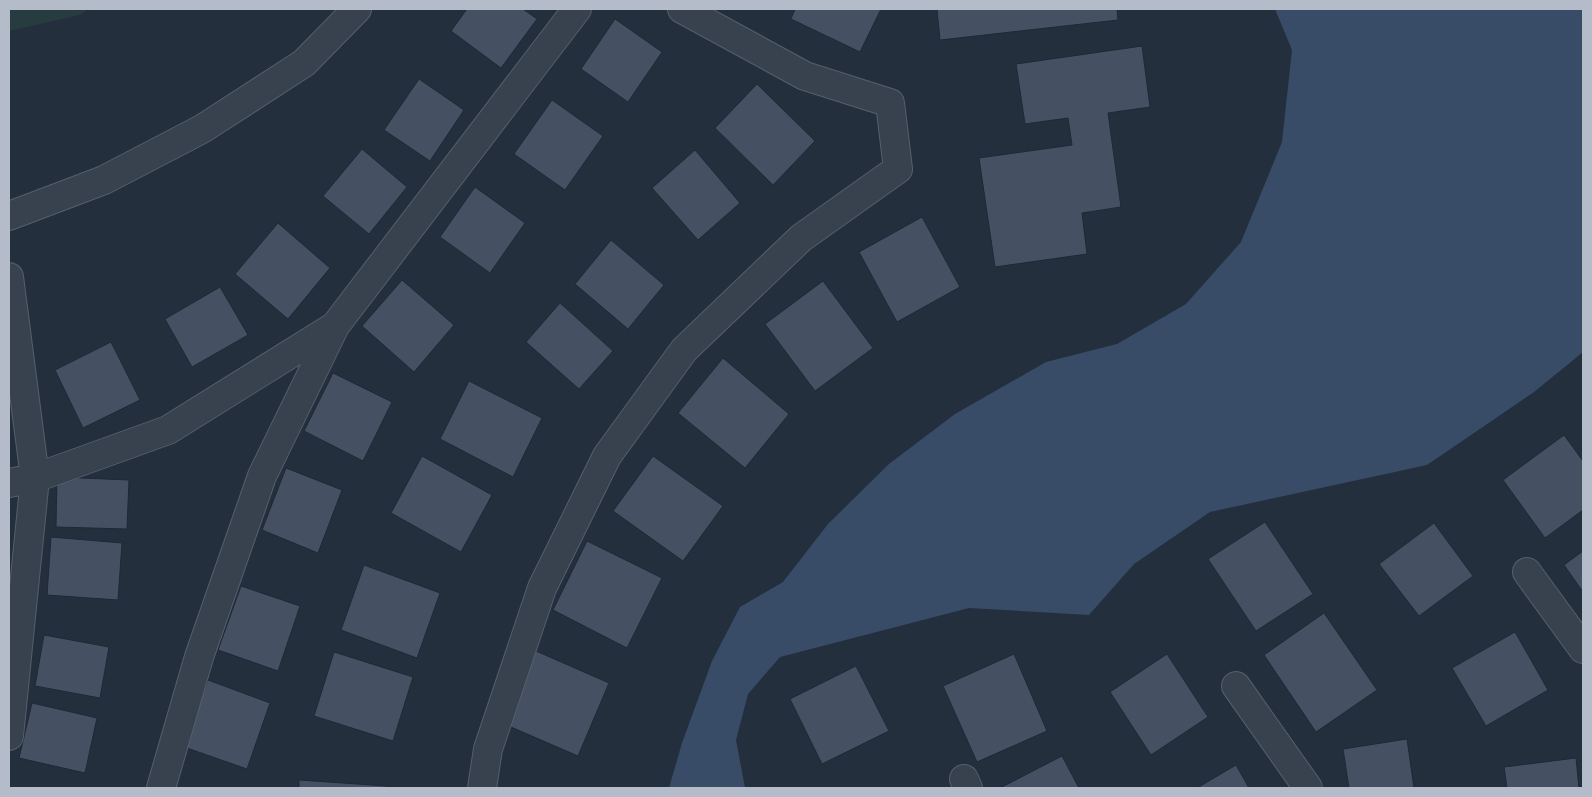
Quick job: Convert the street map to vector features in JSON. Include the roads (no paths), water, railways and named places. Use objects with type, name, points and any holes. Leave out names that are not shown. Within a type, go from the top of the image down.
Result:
[{"type":"street","points":[[9,216],[104,180],[202,129],[304,63],[357,9]]},
{"type":"street","points":[[161,788],[199,657],[262,476],[335,326],[576,9]]},
{"type":"street","points":[[482,788],[488,749],[542,588],[607,456],[684,350],[801,238],[898,169],[890,103],[805,76],[682,9]]},
{"type":"street","points":[[9,277],[22,481],[9,736]]},
{"type":"street","points":[[22,481],[168,430],[335,326]]},
{"type":"street","points":[[1527,572],[1583,649]]},
{"type":"street","points":[[1236,686],[1308,788]]},
{"type":"water","points":[[1275,9],[1583,9],[1583,352],[1534,392],[1427,465],[1210,512],[1134,564],[1089,615],[969,608],[780,657],[748,694],[736,740],[745,788],[669,788],[682,743],[712,661],[740,607],[783,582],[828,524],[889,464],[955,414],[1046,362],[1117,344],[1186,304],[1241,242],[1282,142],[1292,50]]}]
